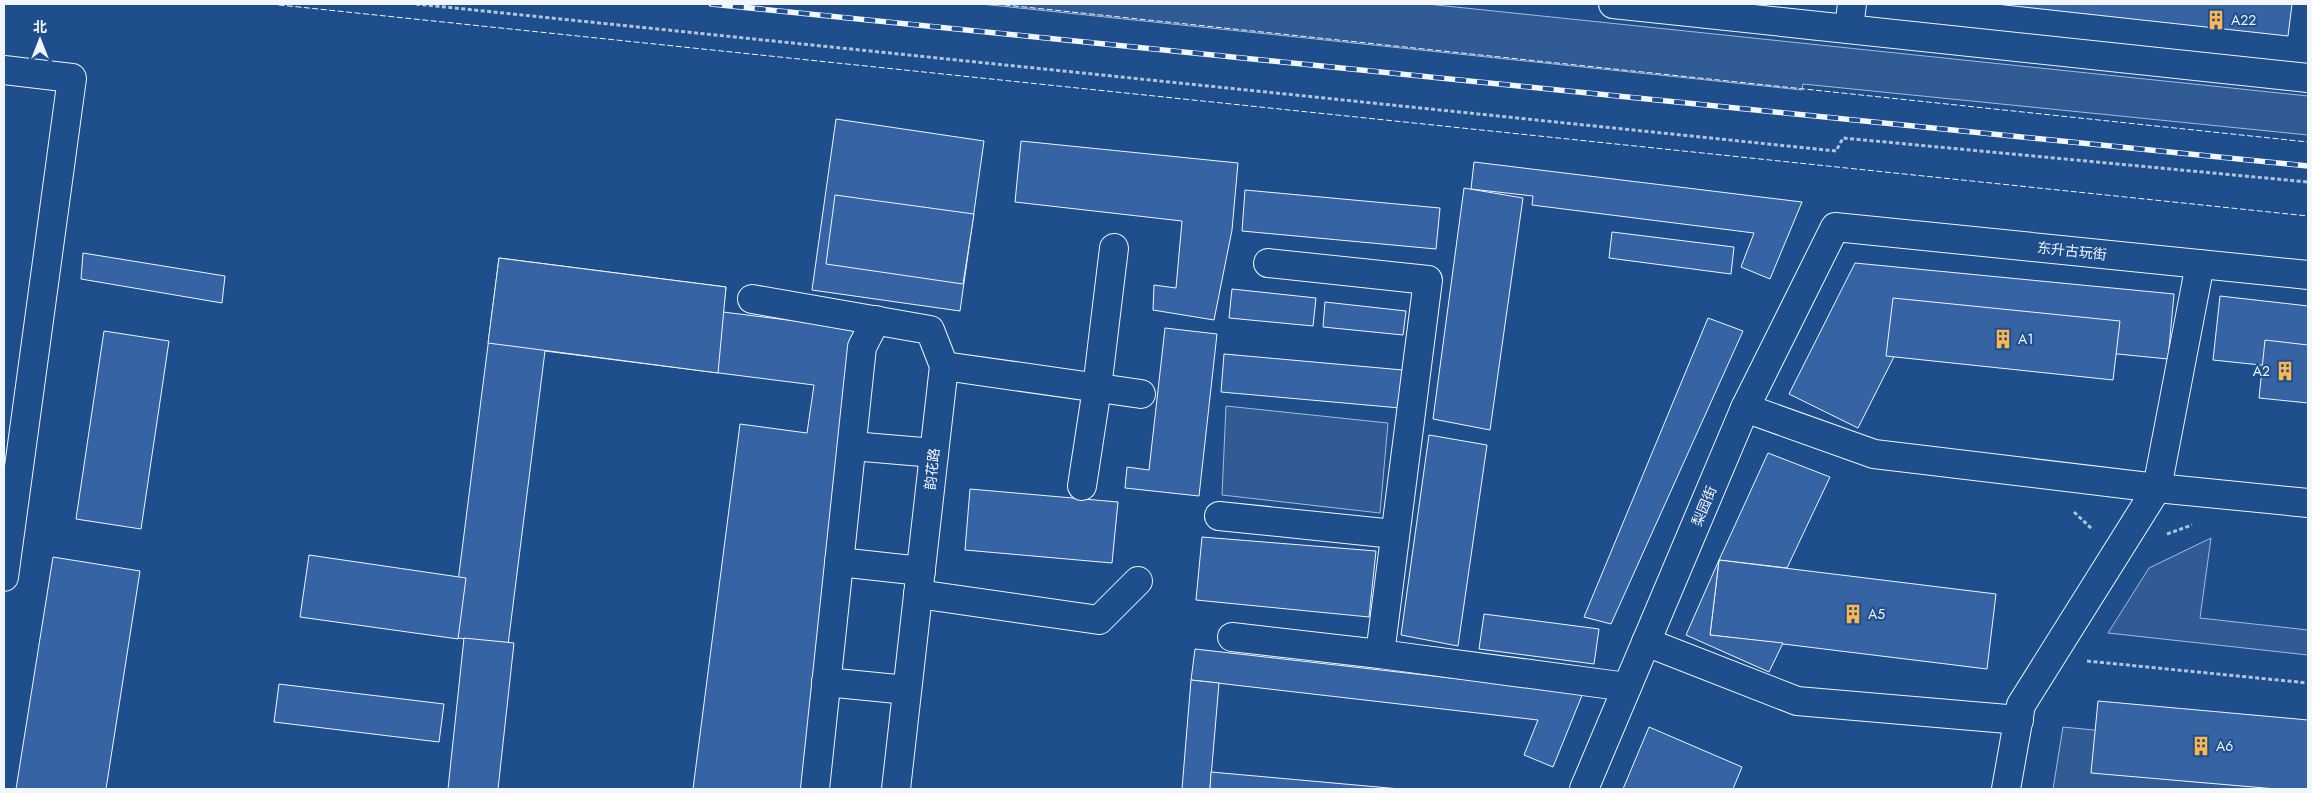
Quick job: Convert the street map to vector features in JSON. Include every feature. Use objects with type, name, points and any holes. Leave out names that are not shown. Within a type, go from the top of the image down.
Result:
[{"type":"street","points":[[1613,4],[1850,16],[2308,78]]},
{"type":"street","points":[[4,70],[72,78],[4,577]]},
{"type":"street","name":"东升古玩街","points":[[1835,227],[2308,275]]},
{"type":"street","name":"梨园街","points":[[1584,789],[1745,408],[1835,227]]},
{"type":"street","points":[[1082,486],[1097,388],[1114,248]]},
{"type":"street","points":[[1268,263],[1428,280],[1380,654]]},
{"type":"street","points":[[2006,789],[2022,705],[2157,488],[2200,264]]},
{"type":"street","name":"韵花路","points":[[752,299],[930,330],[944,366],[896,789]]},
{"type":"street","points":[[815,789],[862,347],[876,320]]},
{"type":"street","points":[[944,366],[1141,394]]},
{"type":"street","points":[[1745,408],[1874,454],[2157,488],[2308,503]]},
{"type":"street","points":[[852,446],[934,453]]},
{"type":"street","points":[[1219,516],[1394,534]]},
{"type":"street","points":[[839,562],[919,583],[1099,620],[1138,581]]},
{"type":"street","points":[[1232,637],[1380,654],[1627,687]]},
{"type":"street","points":[[1646,642],[1798,701],[2018,720]]},
{"type":"street","points":[[826,682],[907,690]]},
{"type":"path","points":[[416,4],[1836,151],[1843,138],[2308,182]]},
{"type":"path","points":[[2051,657],[2308,683]]},
{"type":"shaded area","points":[[981,4],[1427,4],[2308,96],[2308,135],[1803,84],[1802,90]]},
{"type":"shaded area","points":[[1226,406],[1388,423],[1380,513],[1222,495]]},
{"type":"shaded area","points":[[2211,538],[2200,618],[2308,630],[2308,655],[2108,633],[2149,568]]},
{"type":"shaded area","points":[[2063,727],[2308,751],[2308,789],[2053,789]]},
{"type":"building","name":"A22","points":[[1996,4],[2292,4],[2288,36]]},
{"type":"building","points":[[836,119],[984,141],[960,311],[812,290]]},
{"type":"building","points":[[1021,141],[1238,163],[1232,230],[1214,320],[1153,310],[1154,285],[1176,288],[1182,221],[1015,202]]},
{"type":"building","points":[[1474,162],[1802,202],[1770,279],[1741,267],[1754,233],[1532,205],[1533,196],[1471,189]]},
{"type":"building","points":[[1464,188],[1523,198],[1490,430],[1433,419]]},
{"type":"building","points":[[1245,190],[1440,208],[1436,249],[1242,231]]},
{"type":"building","points":[[835,195],[974,214],[963,284],[826,264]]},
{"type":"building","points":[[1612,232],[1734,247],[1731,274],[1609,258]]},
{"type":"building","points":[[83,253],[225,276],[222,303],[81,279]]},
{"type":"building","points":[[499,258],[726,287],[723,312],[860,329],[801,789],[693,789],[740,424],[807,433],[814,385],[545,351],[508,645],[451,637]]},
{"type":"building","points":[[499,258],[726,287],[718,373],[488,343]]},
{"type":"building","points":[[1855,263],[2174,294],[2168,359],[1906,333],[1858,428],[1789,394]]},
{"type":"building","points":[[1232,289],[1316,298],[1313,326],[1229,318]]},
{"type":"building","points":[[2220,296],[2308,306],[2308,370],[2213,360]]},
{"type":"building","name":"A1","points":[[1893,298],[2120,321],[2113,380],[1886,356]]},
{"type":"building","points":[[1325,302],[1406,311],[1403,335],[1323,327]]},
{"type":"building","points":[[1708,318],[1743,331],[1611,624],[1584,617]]},
{"type":"building","points":[[1165,328],[1217,334],[1199,496],[1125,488],[1127,467],[1149,470]]},
{"type":"building","points":[[104,331],[169,341],[141,529],[76,519]]},
{"type":"building","name":"A2","points":[[2265,340],[2308,345],[2308,403],[2259,398]]},
{"type":"building","points":[[1224,354],[1403,370],[1400,408],[1221,392]]},
{"type":"building","points":[[1429,435],[1487,445],[1458,646],[1401,635]]},
{"type":"building","points":[[1768,453],[1830,477],[1787,568],[1719,560]]},
{"type":"building","points":[[970,489],[1118,502],[1112,563],[965,550]]},
{"type":"building","points":[[1202,537],[1376,551],[1369,617],[1196,600]]},
{"type":"building","points":[[309,555],[466,578],[458,639],[300,617]]},
{"type":"building","points":[[53,557],[140,571],[106,789],[16,789]]},
{"type":"building","name":"A5","points":[[1719,560],[1996,594],[1987,669],[1710,635]]},
{"type":"building","points":[[1719,560],[1710,635],[1783,643],[1769,672],[1686,635]]},
{"type":"building","points":[[1484,614],[1599,629],[1594,664],[1479,649]]},
{"type":"building","points":[[464,638],[514,643],[498,789],[448,789]]},
{"type":"building","points":[[1195,649],[1583,693],[1553,767],[1524,755],[1538,720],[1191,680]]},
{"type":"building","points":[[1191,680],[1219,683],[1210,789],[1182,789]]},
{"type":"building","points":[[279,684],[444,704],[439,742],[274,722]]},
{"type":"building","name":"A6","points":[[2098,701],[2308,720],[2308,789],[2276,789],[2091,773]]},
{"type":"building","points":[[1649,727],[1742,767],[1733,789],[1623,789]]},
{"type":"building","points":[[1211,772],[1400,789],[1210,789]]},
{"type":"railway","points":[[711,4],[2308,166]]},
{"type":"fence","points":[[270,4],[2308,216]]},
{"type":"fence","points":[[996,4],[2308,142]]},
{"type":"place","name":"A22","points":[[2216,20]]},
{"type":"place","name":"A1","points":[[2003,339]]},
{"type":"place","name":"A2","points":[[2285,371]]},
{"type":"place","name":"A5","points":[[1853,614]]},
{"type":"place","name":"A6","points":[[2201,746]]}]
